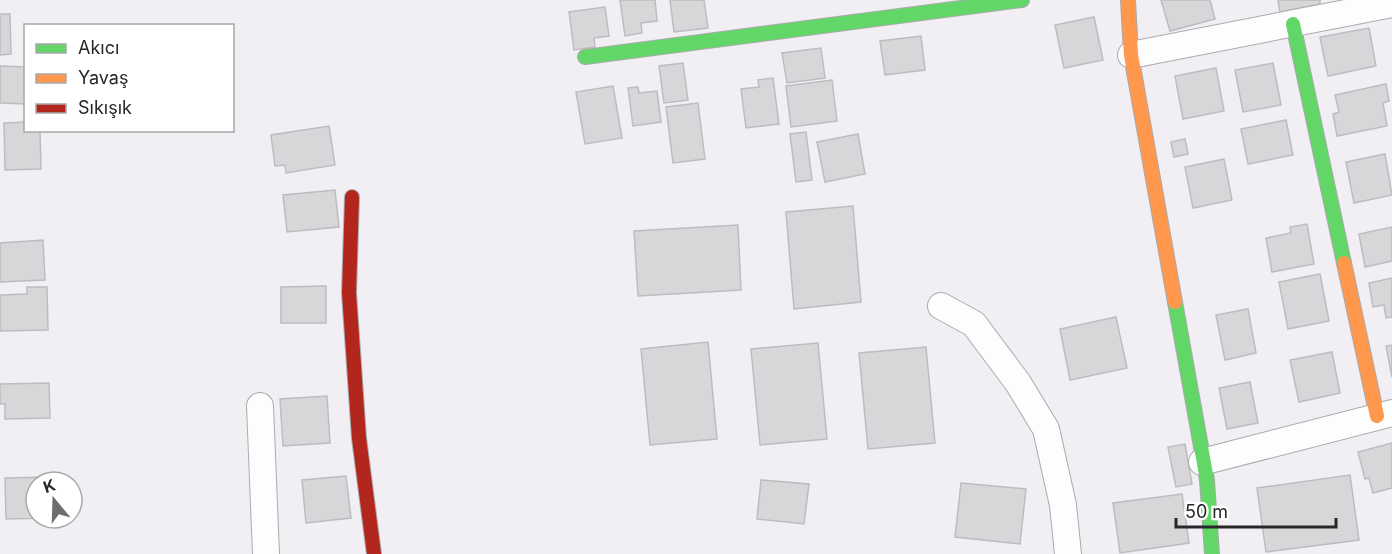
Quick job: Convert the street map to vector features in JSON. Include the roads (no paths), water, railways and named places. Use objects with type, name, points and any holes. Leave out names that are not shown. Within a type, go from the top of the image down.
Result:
[{"type":"street","points":[[585,57],[1022,0]]},
{"type":"street","points":[[1128,0],[1131,55],[1207,480],[1212,554]]},
{"type":"street","points":[[1131,55],[1392,4]]},
{"type":"street","points":[[1202,462],[1384,415],[1293,24]]},
{"type":"street","points":[[352,196],[349,293],[359,438],[374,554]]},
{"type":"street","points":[[941,306],[974,324],[1018,383],[1046,429],[1063,505],[1068,554]]},
{"type":"street","points":[[260,406],[266,554]]}]
